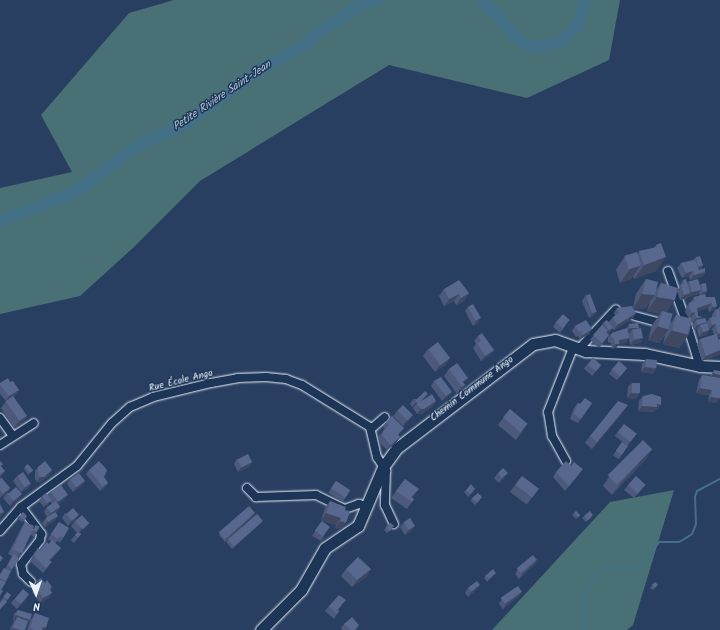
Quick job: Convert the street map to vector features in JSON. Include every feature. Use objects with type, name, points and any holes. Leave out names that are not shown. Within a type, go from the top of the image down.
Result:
[{"type":"street","points":[[668,271],[700,366]]},
{"type":"street","points":[[566,460],[552,436],[548,412],[576,349],[616,309]]},
{"type":"street","points":[[635,316],[689,331]]},
{"type":"street","name":"Chemin Commune Ango","points":[[261,630],[301,590],[325,548],[358,526],[383,467],[406,440],[526,348],[547,340],[576,349],[645,354],[700,366],[720,367]]},
{"type":"street","name":"Rue École Ango","points":[[0,531],[21,507],[77,466],[112,423],[130,407],[152,397],[238,378],[276,377],[294,381],[362,419],[372,429]]},
{"type":"street","points":[[385,417],[372,429],[377,457],[386,471],[385,506],[394,524]]},
{"type":"street","points":[[0,418],[13,436]]},
{"type":"street","points":[[0,445],[34,423]]},
{"type":"street","points":[[247,488],[255,500],[313,495],[345,509],[359,504],[366,506]]},
{"type":"street","points":[[21,507],[41,534],[39,543],[21,564],[23,574],[31,582]]},
{"type":"green space","points":[[174,0],[620,0],[609,60],[527,98],[389,65],[200,181],[134,247],[80,296],[0,314],[0,188],[72,172],[41,115],[129,13]]},
{"type":"green space","points":[[674,490],[633,625],[627,630],[492,630],[610,502]]},
{"type":"building","points":[[661,243],[666,257],[644,265],[639,251],[657,247],[656,245]]},
{"type":"building","points":[[637,252],[641,265],[629,269],[625,256]]},
{"type":"building","points":[[700,256],[703,265],[698,267],[696,257]]},
{"type":"building","points":[[695,260],[699,270],[705,268],[705,272],[694,275],[693,271],[686,273],[681,263]]},
{"type":"building","points":[[646,279],[658,282],[655,295],[642,294]]},
{"type":"building","points":[[686,279],[690,293],[684,295],[681,285],[684,284],[683,280]]},
{"type":"building","points":[[698,279],[701,290],[692,292],[689,281]]},
{"type":"building","points":[[459,280],[469,293],[461,298],[459,294],[449,299],[444,289]]},
{"type":"building","points":[[661,283],[678,288],[675,300],[657,297]]},
{"type":"building","points":[[706,283],[707,291],[703,292],[701,284]]},
{"type":"building","points":[[590,294],[597,312],[592,314],[585,296]]},
{"type":"building","points":[[705,294],[706,297],[715,297],[717,306],[713,307],[712,303],[697,308],[698,316],[702,317],[696,318],[695,312],[692,313],[689,307],[689,303],[695,301],[694,297]]},
{"type":"building","points":[[473,304],[481,318],[476,321],[468,307]]},
{"type":"building","points":[[632,306],[636,313],[617,325],[613,317],[619,313],[617,308]]},
{"type":"building","points":[[719,309],[720,333],[718,334],[716,324],[712,325],[710,318],[716,316],[715,310]]},
{"type":"building","points":[[662,311],[673,314],[668,329],[658,326]]},
{"type":"building","points":[[563,314],[570,320],[563,328],[556,322]]},
{"type":"building","points":[[676,315],[692,319],[688,334],[672,331]]},
{"type":"building","points":[[705,318],[707,322],[697,325],[696,320]]},
{"type":"building","points":[[586,320],[592,329],[583,335],[575,326]]},
{"type":"building","points":[[607,320],[613,328],[609,330],[604,322]]},
{"type":"building","points":[[638,323],[639,328],[630,328],[629,324]]},
{"type":"building","points":[[707,323],[709,330],[703,332],[700,325]]},
{"type":"building","points":[[602,325],[607,330],[606,332],[609,335],[602,343],[593,335]]},
{"type":"building","points":[[627,328],[629,338],[619,340],[619,344],[615,344],[614,338],[611,337],[612,333]]},
{"type":"building","points":[[641,328],[643,338],[634,340],[632,330]]},
{"type":"building","points":[[482,333],[494,350],[485,356],[477,343],[481,341],[478,336]]},
{"type":"building","points":[[717,334],[718,340],[720,339],[720,350],[706,356],[700,339]]},
{"type":"building","points":[[438,342],[450,358],[440,365],[428,349]]},
{"type":"building","points":[[593,358],[601,365],[596,371],[588,365]]},
{"type":"building","points":[[646,359],[657,360],[656,368],[645,367]]},
{"type":"building","points":[[619,361],[627,368],[620,377],[612,369]]},
{"type":"building","points":[[457,363],[468,378],[463,382],[465,385],[462,387],[449,369]]},
{"type":"building","points":[[714,370],[720,371],[720,375],[714,373]]},
{"type":"building","points":[[702,375],[720,378],[720,398],[711,397],[712,390],[700,388]]},
{"type":"building","points":[[441,377],[452,392],[446,396],[434,381]]},
{"type":"building","points":[[8,378],[10,382],[13,381],[19,390],[9,396],[0,385],[0,383]]},
{"type":"building","points":[[632,383],[640,383],[640,393],[632,393]]},
{"type":"building","points":[[425,391],[428,394],[418,404],[415,401]]},
{"type":"building","points":[[432,394],[436,401],[424,409],[421,409],[417,404]]},
{"type":"building","points":[[652,394],[661,397],[661,405],[657,404],[657,407],[642,406],[643,396]]},
{"type":"building","points":[[13,396],[27,416],[19,421],[6,401]]},
{"type":"building","points":[[585,398],[592,403],[581,419],[574,414],[578,403],[580,404]]},
{"type":"building","points":[[618,401],[628,405],[597,442],[590,436]]},
{"type":"building","points":[[403,405],[413,415],[407,421],[397,411]]},
{"type":"building","points":[[510,409],[528,424],[521,432],[503,417]]},
{"type":"building","points":[[392,416],[404,428],[398,434],[400,437],[391,445],[383,437],[383,431],[389,425],[386,422]]},
{"type":"building","points":[[624,424],[637,434],[630,442],[618,432]]},
{"type":"building","points":[[643,440],[652,449],[617,485],[608,475]]},
{"type":"building","points":[[622,442],[628,446],[622,455],[616,451]]},
{"type":"building","points":[[248,454],[252,462],[241,467],[237,459]]},
{"type":"building","points":[[0,461],[3,464],[1,466],[5,471],[0,475]]},
{"type":"building","points":[[45,461],[52,470],[44,477],[40,477],[38,474],[38,467]]},
{"type":"building","points":[[99,461],[107,470],[104,477],[108,483],[103,487],[89,470]]},
{"type":"building","points":[[566,461],[571,466],[574,462],[583,469],[569,486],[556,472]]},
{"type":"building","points":[[28,464],[33,470],[30,473],[25,467]]},
{"type":"building","points":[[503,468],[508,473],[502,478],[498,473]]},
{"type":"building","points":[[23,472],[31,484],[25,488],[17,476]]},
{"type":"building","points":[[79,473],[85,481],[76,488],[70,480]]},
{"type":"building","points":[[522,476],[539,489],[532,497],[515,485]]},
{"type":"building","points":[[636,476],[646,485],[638,494],[628,485]]},
{"type":"building","points":[[1,477],[10,488],[3,494],[0,490]]},
{"type":"building","points":[[405,479],[419,489],[411,497],[414,499],[412,502],[396,491]]},
{"type":"building","points":[[336,481],[350,490],[345,498],[331,489]]},
{"type":"building","points":[[471,484],[475,489],[470,494],[466,490]]},
{"type":"building","points":[[61,485],[68,495],[58,502],[51,492]]},
{"type":"building","points":[[16,487],[22,494],[14,501],[8,494]]},
{"type":"building","points":[[46,493],[51,500],[47,503],[42,496]]},
{"type":"building","points":[[478,493],[482,497],[477,503],[472,498]]},
{"type":"building","points":[[56,501],[60,507],[51,513],[47,507]]},
{"type":"building","points":[[330,501],[346,507],[345,510],[350,511],[346,523],[340,521],[341,518],[326,513]]},
{"type":"building","points":[[0,504],[4,512],[0,514]]},
{"type":"building","points":[[249,506],[255,513],[225,539],[219,532]]},
{"type":"building","points":[[73,508],[79,515],[72,521],[66,514]]},
{"type":"building","points":[[576,511],[580,515],[578,517],[574,513]]},
{"type":"building","points":[[590,511],[593,515],[588,520],[584,516]]},
{"type":"building","points":[[23,512],[27,516],[24,520],[19,516]]},
{"type":"building","points":[[55,512],[58,516],[48,522],[46,518]]},
{"type":"building","points":[[257,514],[263,521],[233,546],[228,540]]},
{"type":"building","points":[[82,515],[89,523],[82,529],[75,521]]},
{"type":"building","points":[[410,518],[415,526],[408,530],[404,522]]},
{"type":"building","points":[[322,521],[330,527],[323,537],[315,531]]},
{"type":"building","points":[[25,522],[34,526],[22,553],[13,549]]},
{"type":"building","points":[[59,522],[69,528],[63,538],[60,536],[58,539],[51,534]]},
{"type":"building","points":[[391,523],[394,526],[389,531],[386,527]]},
{"type":"building","points":[[36,525],[40,527],[37,532],[33,530]]},
{"type":"building","points":[[78,532],[81,534],[78,538],[75,535]]},
{"type":"building","points":[[52,540],[61,548],[49,560],[52,562],[46,568],[34,556],[38,548],[40,550],[47,542],[49,544]]},
{"type":"building","points":[[14,553],[19,559],[12,569],[8,565]]},
{"type":"building","points":[[0,555],[3,558],[0,562]]},
{"type":"building","points":[[533,555],[537,560],[520,573],[517,568]]},
{"type":"building","points":[[358,557],[371,569],[357,580],[346,569]]},
{"type":"building","points":[[4,568],[11,571],[6,581],[0,578]]},
{"type":"building","points":[[493,569],[496,573],[488,579],[485,576]]},
{"type":"building","points":[[41,578],[45,583],[47,580],[52,587],[50,589],[52,593],[43,598],[36,587],[41,584],[38,580]]},
{"type":"building","points":[[0,580],[6,582],[0,595]]},
{"type":"building","points":[[477,581],[480,585],[471,592],[468,588]]},
{"type":"building","points":[[655,582],[658,585],[655,588],[652,585]]},
{"type":"building","points":[[518,586],[522,592],[505,604],[501,598]]},
{"type":"building","points":[[23,589],[29,594],[21,604],[15,599]]},
{"type":"building","points":[[7,592],[11,595],[7,600],[3,597]]},
{"type":"building","points":[[339,595],[346,600],[337,610],[339,611],[337,614],[329,606]]},
{"type":"building","points":[[4,599],[7,602],[0,609],[0,603]]},
{"type":"building","points":[[18,610],[32,614],[30,620],[16,615]]},
{"type":"building","points":[[35,613],[49,618],[46,628],[43,627],[42,630],[35,630],[30,628]]},
{"type":"building","points":[[17,617],[28,621],[25,630],[13,628]]},
{"type":"building","points":[[352,617],[359,625],[354,630],[350,630],[344,624]]},
{"type":"waterway","name":"Petite Rivière Saint-Jean","points":[[0,221],[76,192],[135,147],[185,124],[259,70],[307,44],[312,37],[362,4],[377,0]]},
{"type":"waterway","name":"Petite Rivière Saint-Jean","points":[[483,0],[516,37],[530,46],[538,47],[559,42],[569,34],[578,25],[585,0]]},
{"type":"waterway","points":[[583,630],[584,595],[598,570],[604,568],[632,568],[645,562],[659,542],[679,542],[692,534],[696,524],[695,497],[697,491],[720,479]]}]
